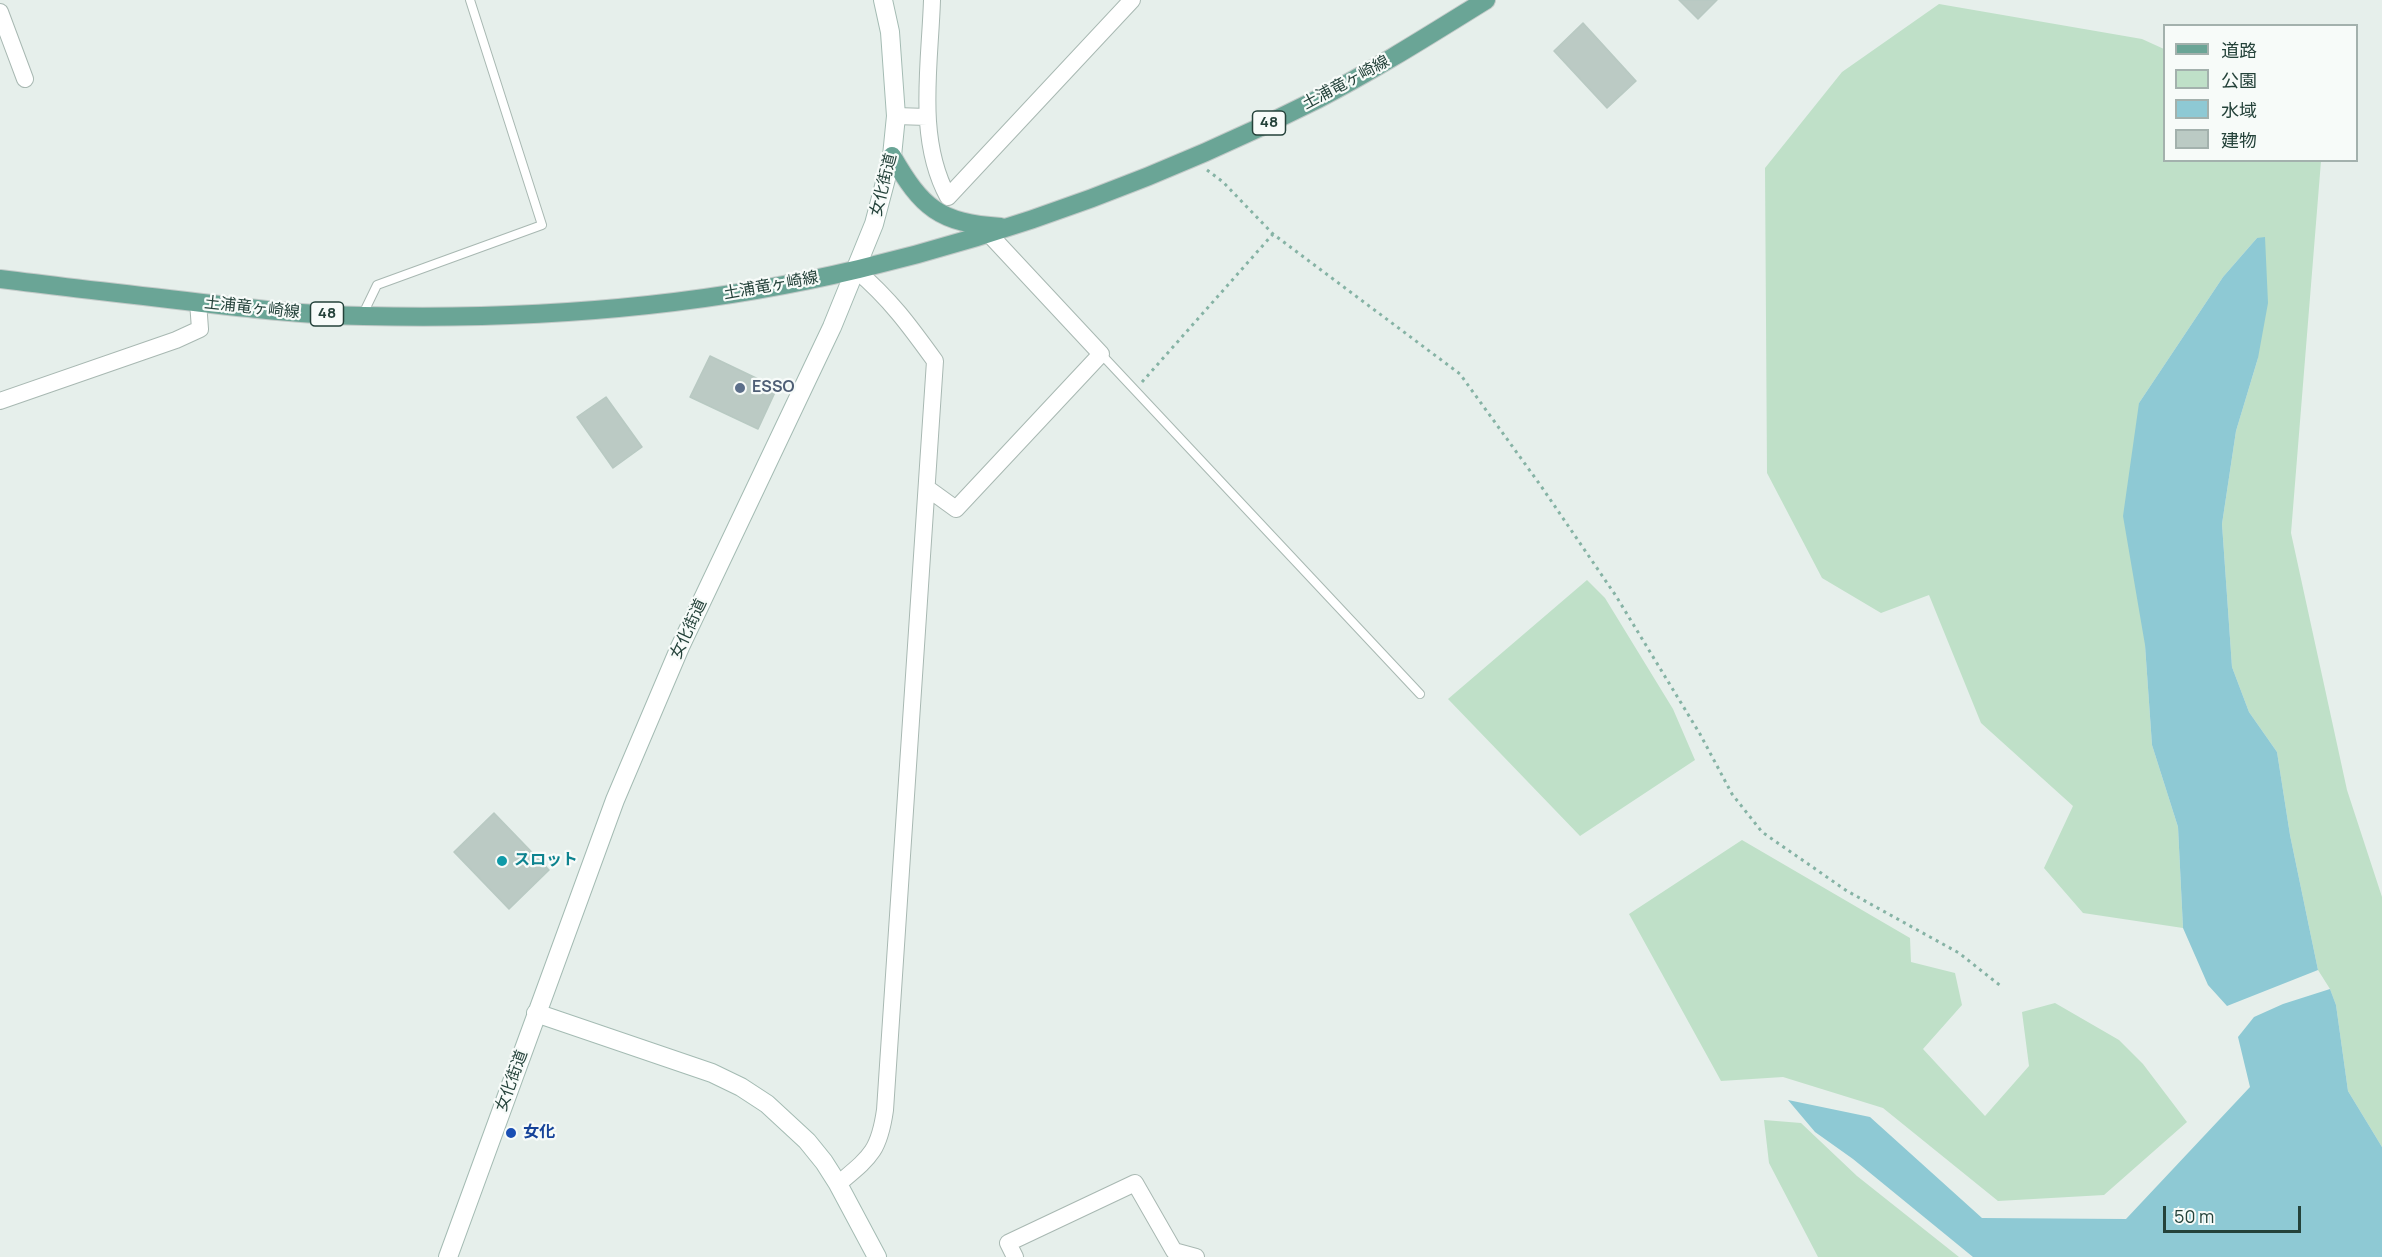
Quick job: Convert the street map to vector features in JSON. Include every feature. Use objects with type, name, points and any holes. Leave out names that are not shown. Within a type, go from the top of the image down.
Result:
[{"type":"main road","name":"土浦竜ヶ崎線","points":[[0,279],[259,310],[362,316],[459,317],[567,311],[713,296],[784,285],[856,270],[988,234],[1118,190],[1321,97],[1377,67],[1486,0]]},
{"type":"main road","points":[[892,156],[908,184],[926,204],[939,213],[952,219],[986,226],[1011,227]]},
{"type":"street","name":"女化街道","points":[[448,1257],[590,863],[624,778],[680,647],[819,355],[856,270],[882,199],[892,156],[896,116],[890,32],[883,0]]},
{"type":"street","points":[[932,0],[927,117],[931,149],[939,180],[948,197],[1132,0]]},
{"type":"street","points":[[0,12],[25,79]]},
{"type":"street","points":[[896,116],[927,117]]},
{"type":"street","points":[[927,488],[956,509],[1101,354],[988,234]]},
{"type":"street","points":[[838,1184],[867,1160],[876,1148],[882,1131],[935,361],[882,292],[856,270]]},
{"type":"street","points":[[0,401],[176,340],[200,329],[198,302]]},
{"type":"street","points":[[536,1013],[712,1073],[741,1087],[767,1104],[807,1141],[838,1184],[877,1257]]},
{"type":"street","points":[[1015,1257],[1008,1243],[1135,1183],[1174,1251],[1196,1257]]},
{"type":"lane","points":[[362,316],[377,285],[542,225],[470,0]]},
{"type":"lane","points":[[1101,354],[1420,694]]},
{"type":"path","points":[[1191,158],[1223,182],[1273,234],[1460,374],[1535,477],[1616,596],[1694,724],[1732,794],[1762,832],[1847,891],[1959,953],[2002,987]]},
{"type":"path","points":[[1135,390],[1273,234]]},
{"type":"green space","points":[[1939,4],[2142,39],[2163,49],[2163,162],[2321,162],[2291,533],[2347,790],[2382,897],[2382,1147],[2348,1091],[2336,1005],[2330,989],[2318,970],[2290,835],[2277,752],[2249,712],[2232,667],[2222,524],[2236,431],[2258,358],[2257,238],[2223,277],[2139,403],[2145,645],[2152,745],[2178,827],[2183,928],[2083,913],[2044,868],[2073,806],[1981,723],[1929,595],[1881,613],[1822,578],[1767,473],[1765,168],[1842,72]]},
{"type":"green space","points":[[1587,580],[1605,598],[1673,709],[1695,760],[1580,836],[1448,699]]},
{"type":"green space","points":[[1742,840],[1910,938],[1911,962],[1955,973],[1962,1005],[1923,1049],[1985,1116],[2029,1066],[2022,1012],[2055,1003],[2119,1040],[2143,1064],[2187,1122],[2104,1195],[1998,1201],[1883,1108],[1783,1077],[1721,1081],[1629,914]]},
{"type":"green space","points":[[1764,1120],[1801,1123],[1857,1176],[1959,1257],[1818,1257],[1769,1163]]},
{"type":"water","points":[[2265,237],[2268,303],[2258,358],[2236,431],[2222,524],[2232,667],[2249,712],[2277,752],[2290,835],[2318,970],[2227,1006],[2208,985],[2183,928],[2178,827],[2152,745],[2145,645],[2123,516],[2139,403],[2223,277],[2257,238]]},
{"type":"water","points":[[2330,989],[2336,1005],[2348,1091],[2382,1147],[2382,1257],[1973,1257],[1853,1159],[1815,1132],[1788,1100],[1870,1117],[1982,1218],[2126,1219],[2250,1087],[2238,1037],[2254,1017],[2283,1004]]},
{"type":"building","points":[[1679,0],[1717,0],[1698,19]]},
{"type":"building","points":[[1583,23],[1636,81],[1607,108],[1554,51]]},
{"type":"building","points":[[710,356],[777,388],[758,429],[690,397]]},
{"type":"building","points":[[606,397],[642,447],[613,468],[577,417]]},
{"type":"building","name":"スロット","points":[[494,813],[549,870],[509,909],[454,852]]},
{"type":"place","name":"ESSO","points":[[740,388]]},
{"type":"place","name":"スロット","points":[[502,861]]},
{"type":"place","name":"女化","points":[[511,1133]]}]
